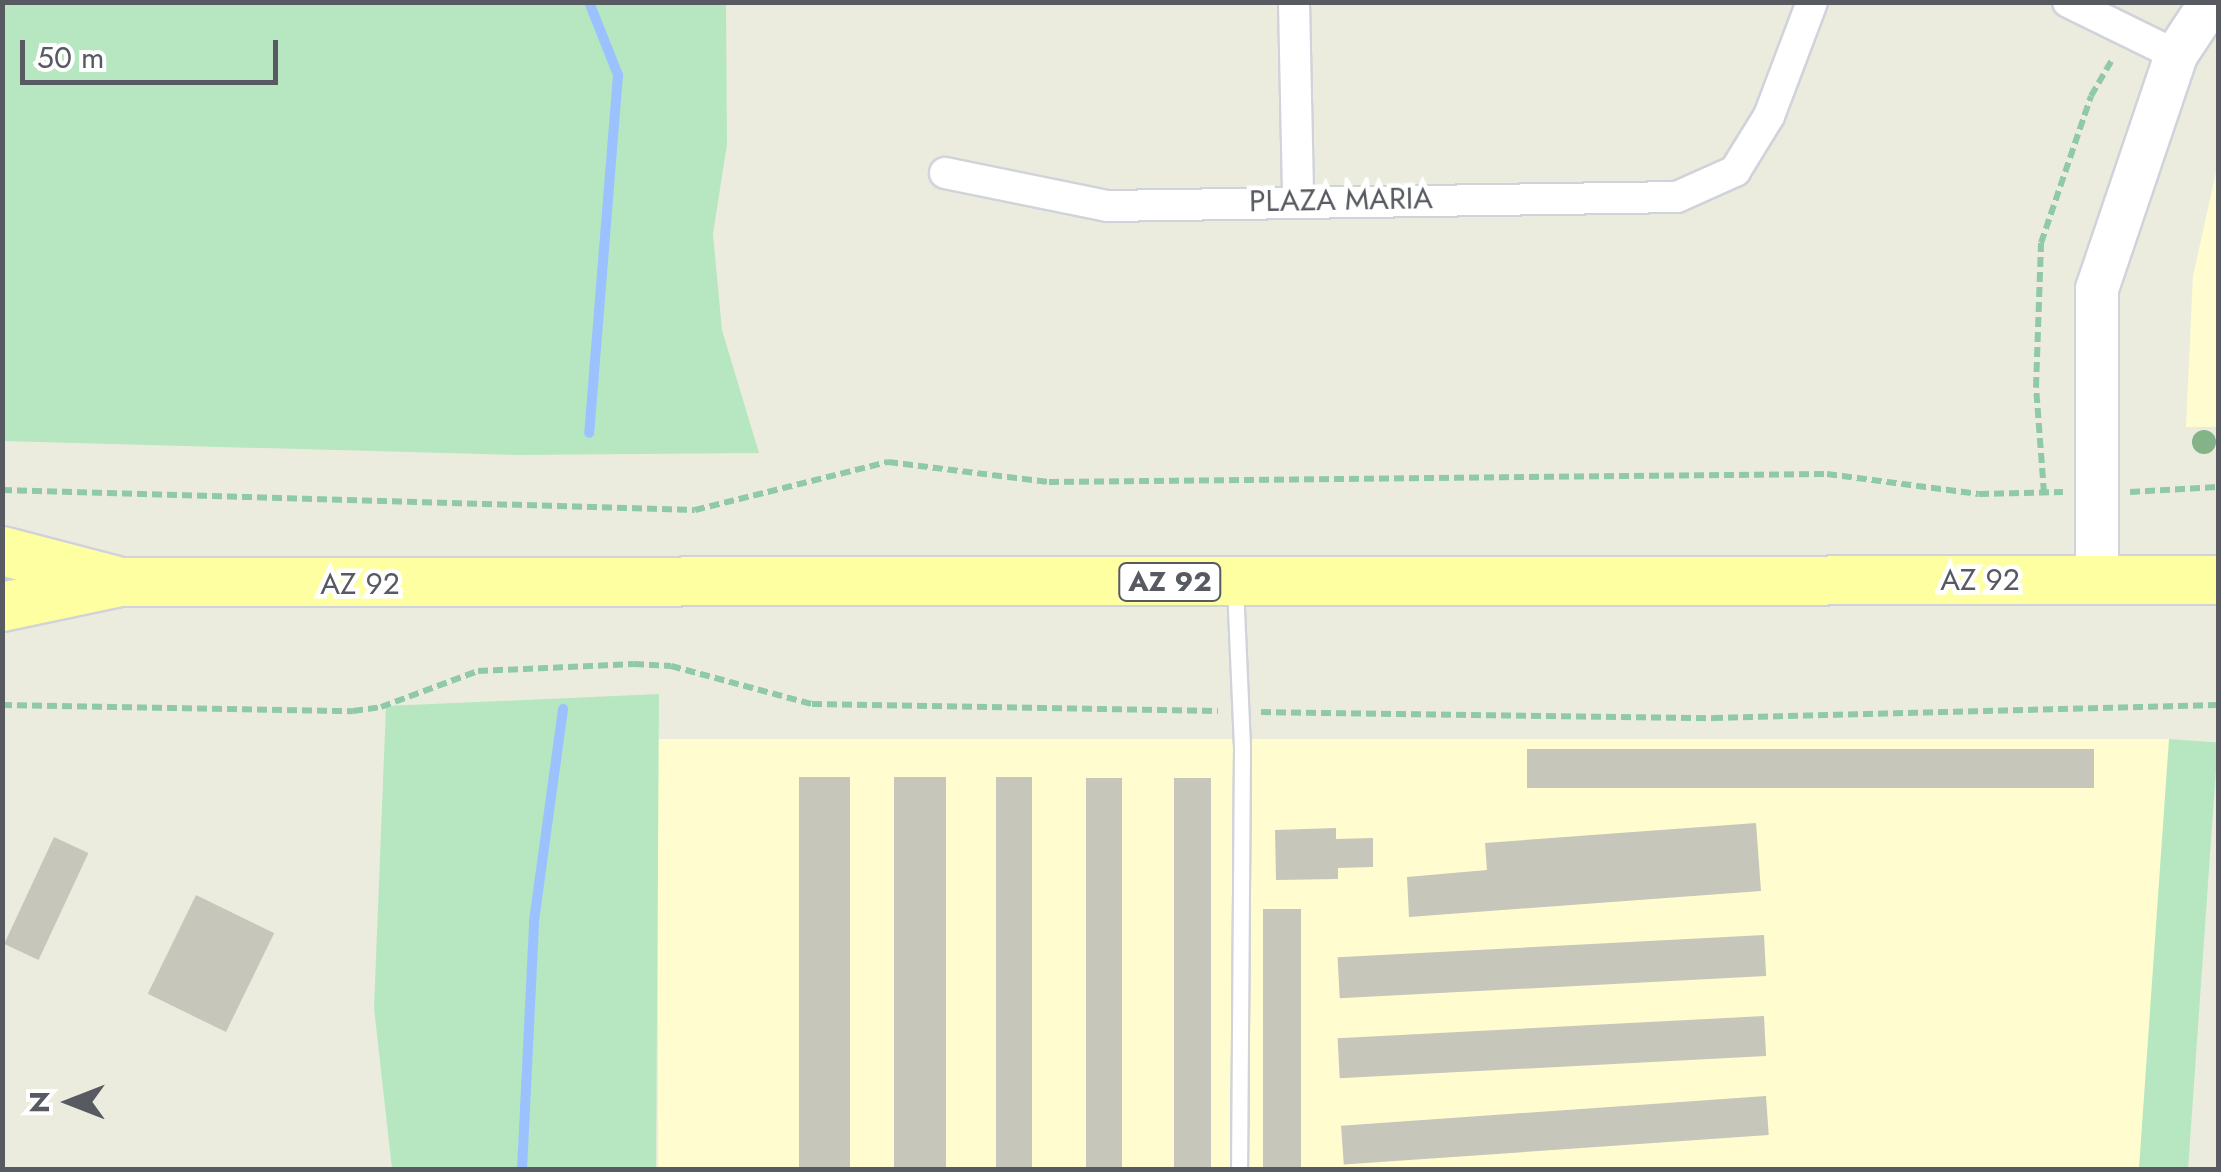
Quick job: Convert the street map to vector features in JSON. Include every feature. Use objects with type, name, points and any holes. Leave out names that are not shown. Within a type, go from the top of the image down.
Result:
[{"type":"main road","name":"AZ 92","points":[[2,552],[121,582]]},
{"type":"main road","name":"AZ 92","points":[[2,607],[121,582],[2218,580]]},
{"type":"street","points":[[1294,2],[1298,199]]},
{"type":"street","name":"PLAZA MARIA","points":[[945,173],[1107,206],[1298,199],[1677,197],[1735,171],[1769,116],[1812,2]]},
{"type":"street","points":[[2068,2],[2176,54]]},
{"type":"street","points":[[2097,580],[2097,289],[2176,54],[2210,2]]},
{"type":"lane","points":[[1235,582],[1240,712],[1239,1170]]},
{"type":"path","points":[[2044,492],[2036,388],[2041,243],[2092,96],[2128,31]]},
{"type":"path","points":[[2,490],[695,510],[888,462],[1066,483],[1827,474],[1979,494],[2190,494],[2218,487]]},
{"type":"path","points":[[2,705],[353,710],[381,707],[478,671],[634,664],[671,666],[812,704],[1714,718],[2218,705]]},
{"type":"shaded area","points":[[2218,163],[2218,427],[2186,427],[2193,276]]},
{"type":"shaded area","points":[[658,739],[2169,739],[2169,1169],[658,1169]]},
{"type":"green space","points":[[3,2],[726,3],[727,144],[713,234],[722,330],[759,453],[516,455],[3,441]]},
{"type":"green space","points":[[659,694],[656,1169],[392,1169],[374,1008],[386,706]]},
{"type":"green space","points":[[2169,739],[2218,742],[2188,1170],[2139,1168]]},
{"type":"building","points":[[1527,749],[2094,749],[2094,788],[1527,788]]},
{"type":"building","points":[[799,777],[850,777],[850,1170],[799,1170]]},
{"type":"building","points":[[894,777],[946,777],[946,1170],[894,1170]]},
{"type":"building","points":[[996,777],[1032,777],[1032,1170],[996,1170]]},
{"type":"building","points":[[1086,778],[1122,778],[1122,1170],[1086,1170]]},
{"type":"building","points":[[1174,778],[1211,778],[1211,1170],[1174,1170]]},
{"type":"building","points":[[1756,823],[1761,891],[1409,917],[1407,877],[1487,870],[1485,843]]},
{"type":"building","points":[[1336,828],[1336,839],[1373,838],[1373,867],[1338,868],[1338,879],[1276,880],[1275,830]]},
{"type":"building","points":[[54,837],[88,853],[39,960],[4,944]]},
{"type":"building","points":[[196,895],[274,933],[226,1032],[148,994]]},
{"type":"building","points":[[1263,909],[1301,909],[1301,1170],[1263,1170]]},
{"type":"building","points":[[1764,935],[1766,976],[1340,998],[1338,957]]},
{"type":"building","points":[[1764,1016],[1766,1056],[1340,1078],[1338,1038]]},
{"type":"building","points":[[1766,1096],[1769,1135],[1344,1165],[1341,1126]]},
{"type":"waterway","points":[[589,2],[618,75],[589,433]]},
{"type":"waterway","points":[[522,1170],[534,921],[563,709]]}]
